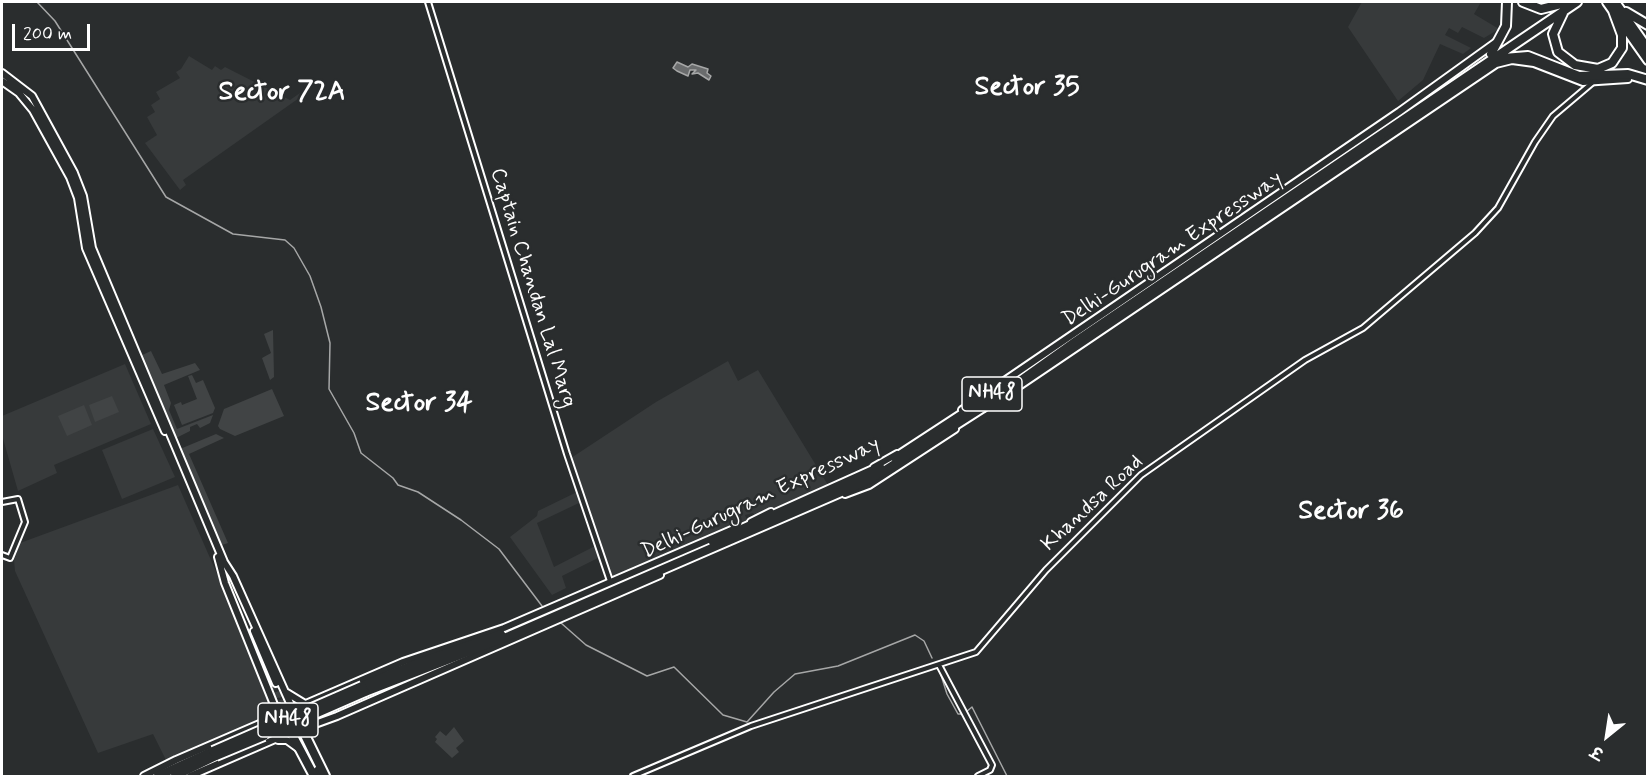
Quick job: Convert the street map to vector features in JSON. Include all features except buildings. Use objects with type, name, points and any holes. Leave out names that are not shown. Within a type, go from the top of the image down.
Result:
[{"type":"highway","points":[[1507,2],[1505,29],[1492,56],[1528,56],[1579,76],[1628,74],[1647,80]]},
{"type":"highway","points":[[1523,2],[1541,9],[1567,4]]},
{"type":"highway","name":"Delhi-Gurugram Expressway","points":[[175,777],[226,752],[437,663],[570,612],[872,479],[982,408],[1076,341],[1246,230],[1567,4],[1577,2]]},
{"type":"highway","points":[[1567,4],[1553,37],[1558,52],[1569,62],[1590,69],[1609,65],[1621,50],[1622,34],[1613,4]]},
{"type":"highway","points":[[1613,4],[1643,24]]},
{"type":"highway","points":[[1613,4],[1647,49]]},
{"type":"highway","points":[[1613,4],[1647,60]]},
{"type":"highway","name":"Delhi-Gurugram Expressway","points":[[158,777],[362,686],[478,640],[506,632],[872,473],[981,403],[1311,175],[1492,56]]},
{"type":"highway","points":[[454,646],[465,646]]},
{"type":"highway","points":[[448,668],[452,657]]},
{"type":"highway","points":[[276,715],[286,735],[318,773]]},
{"type":"highway","points":[[303,731],[318,773]]},
{"type":"main road","points":[[144,777],[276,715],[404,662],[478,640],[880,464],[1311,175],[1489,50],[1505,29]]},
{"type":"main road","points":[[1246,230],[1496,63],[1512,60],[1534,63],[1571,79],[1592,82],[1628,79]]},
{"type":"main road","points":[[2,73],[25,89],[38,104],[74,173],[84,196],[86,248],[274,683]]},
{"type":"main road","points":[[2,81],[19,93],[33,110],[70,177],[84,214]]},
{"type":"main road","points":[[222,562],[287,692],[303,731]]},
{"type":"main road","points":[[222,562],[225,583],[276,715]]},
{"type":"main road","points":[[190,777],[261,745],[303,731],[314,724],[448,668],[570,612]]},
{"type":"main road","points":[[287,692],[305,704]]},
{"type":"main road","points":[[329,694],[340,698],[343,707],[339,715]]},
{"type":"main road","points":[[314,724],[308,736],[320,761],[318,773]]},
{"type":"main road","points":[[261,745],[282,739],[299,748]]},
{"type":"street","name":"Captain Chandan Lal Marg","points":[[428,2],[567,454],[610,582]]},
{"type":"street","name":"Khandsa Road","points":[[633,777],[668,760],[759,724],[978,650],[1056,559],[1147,471],[1305,360],[1363,328],[1475,233],[1498,208],[1530,149],[1554,116],[1592,82]]},
{"type":"street","points":[[2,502],[18,499],[25,522],[10,558],[2,555]]},
{"type":"street","points":[[939,665],[992,765],[990,770],[978,777]]},
{"type":"shaded area","points":[[1362,2],[1481,2],[1474,14],[1499,29],[1484,38],[1462,27],[1458,33],[1449,28],[1445,35],[1471,48],[1463,54],[1440,44],[1423,80],[1398,101],[1348,27]]},
{"type":"shaded area","points":[[189,56],[212,70],[215,66],[221,70],[225,67],[290,100],[300,93],[302,96],[183,180],[186,185],[180,190],[145,143],[157,135],[147,117],[155,112],[151,105],[160,99],[156,92],[180,78],[176,72],[181,69]]},
{"type":"shaded area","points":[[677,62],[688,67],[692,64],[708,69],[707,73],[711,76],[709,80],[698,73],[692,74],[696,70],[690,70],[688,76],[673,68]]},
{"type":"shaded area","points":[[273,330],[274,377],[270,380],[262,358],[271,353],[264,334]]},
{"type":"shaded area","points":[[151,351],[162,374],[195,363],[200,370],[164,385],[171,403],[169,410],[177,429],[213,415],[210,423],[200,428],[197,424],[190,427],[190,431],[176,438],[140,356]]},
{"type":"shaded area","points":[[728,361],[738,381],[758,370],[828,485],[755,516],[753,513],[745,515],[747,520],[612,578],[571,458],[656,402]]},
{"type":"shaded area","points":[[125,364],[151,424],[54,465],[57,473],[18,491],[2,435],[2,416]]},
{"type":"shaded area","points":[[192,375],[196,383],[203,380],[215,408],[213,413],[182,425],[174,405],[181,402],[182,405],[197,399],[188,376]]},
{"type":"shaded area","points":[[272,389],[284,416],[235,436],[220,429],[218,426],[224,409]]},
{"type":"shaded area","points":[[112,396],[119,412],[95,422],[89,405]]},
{"type":"shaded area","points":[[84,405],[92,425],[67,436],[58,416]]},
{"type":"shaded area","points":[[153,429],[175,477],[122,499],[102,450]]},
{"type":"shaded area","points":[[216,434],[224,438],[189,454],[228,543],[222,545],[180,449]]},
{"type":"shaded area","points":[[178,485],[275,706],[274,712],[271,716],[166,760],[153,734],[98,753],[15,571],[14,560],[20,543]]},
{"type":"shaded area","points":[[577,492],[581,502],[537,523],[554,567],[595,546],[600,557],[562,576],[566,588],[552,595],[510,537],[537,516],[538,511]]},
{"type":"shaded area","points":[[454,727],[464,741],[456,748],[459,752],[452,758],[435,742],[437,739],[435,737],[440,731],[446,736]]},
{"type":"waterway","points":[[37,2],[55,21],[166,197],[233,234],[285,240],[294,248],[310,276],[330,343],[329,389],[354,433],[361,453],[393,478],[398,485],[418,492],[461,520],[499,549],[542,606]]},
{"type":"waterway","points":[[561,623],[586,645],[647,676],[674,667],[723,715],[747,722],[774,692],[795,674],[838,666],[915,635],[924,641],[932,658]]},
{"type":"waterway","points":[[941,675],[947,694],[958,714],[962,714]]},
{"type":"waterway","points":[[966,712],[972,707],[1007,776]]},
{"type":"tunnel","points":[[276,683],[290,715]]},
{"type":"tunnel","points":[[272,684],[287,718]]},
{"type":"tunnel","points":[[295,727],[317,770]]},
{"type":"district","name":"Sector 35","points":[[1027,88]]},
{"type":"district","name":"Sector 72A","points":[[282,93]]},
{"type":"district","name":"Sector 34","points":[[419,404]]},
{"type":"district","name":"Sector 36","points":[[1351,512]]}]
